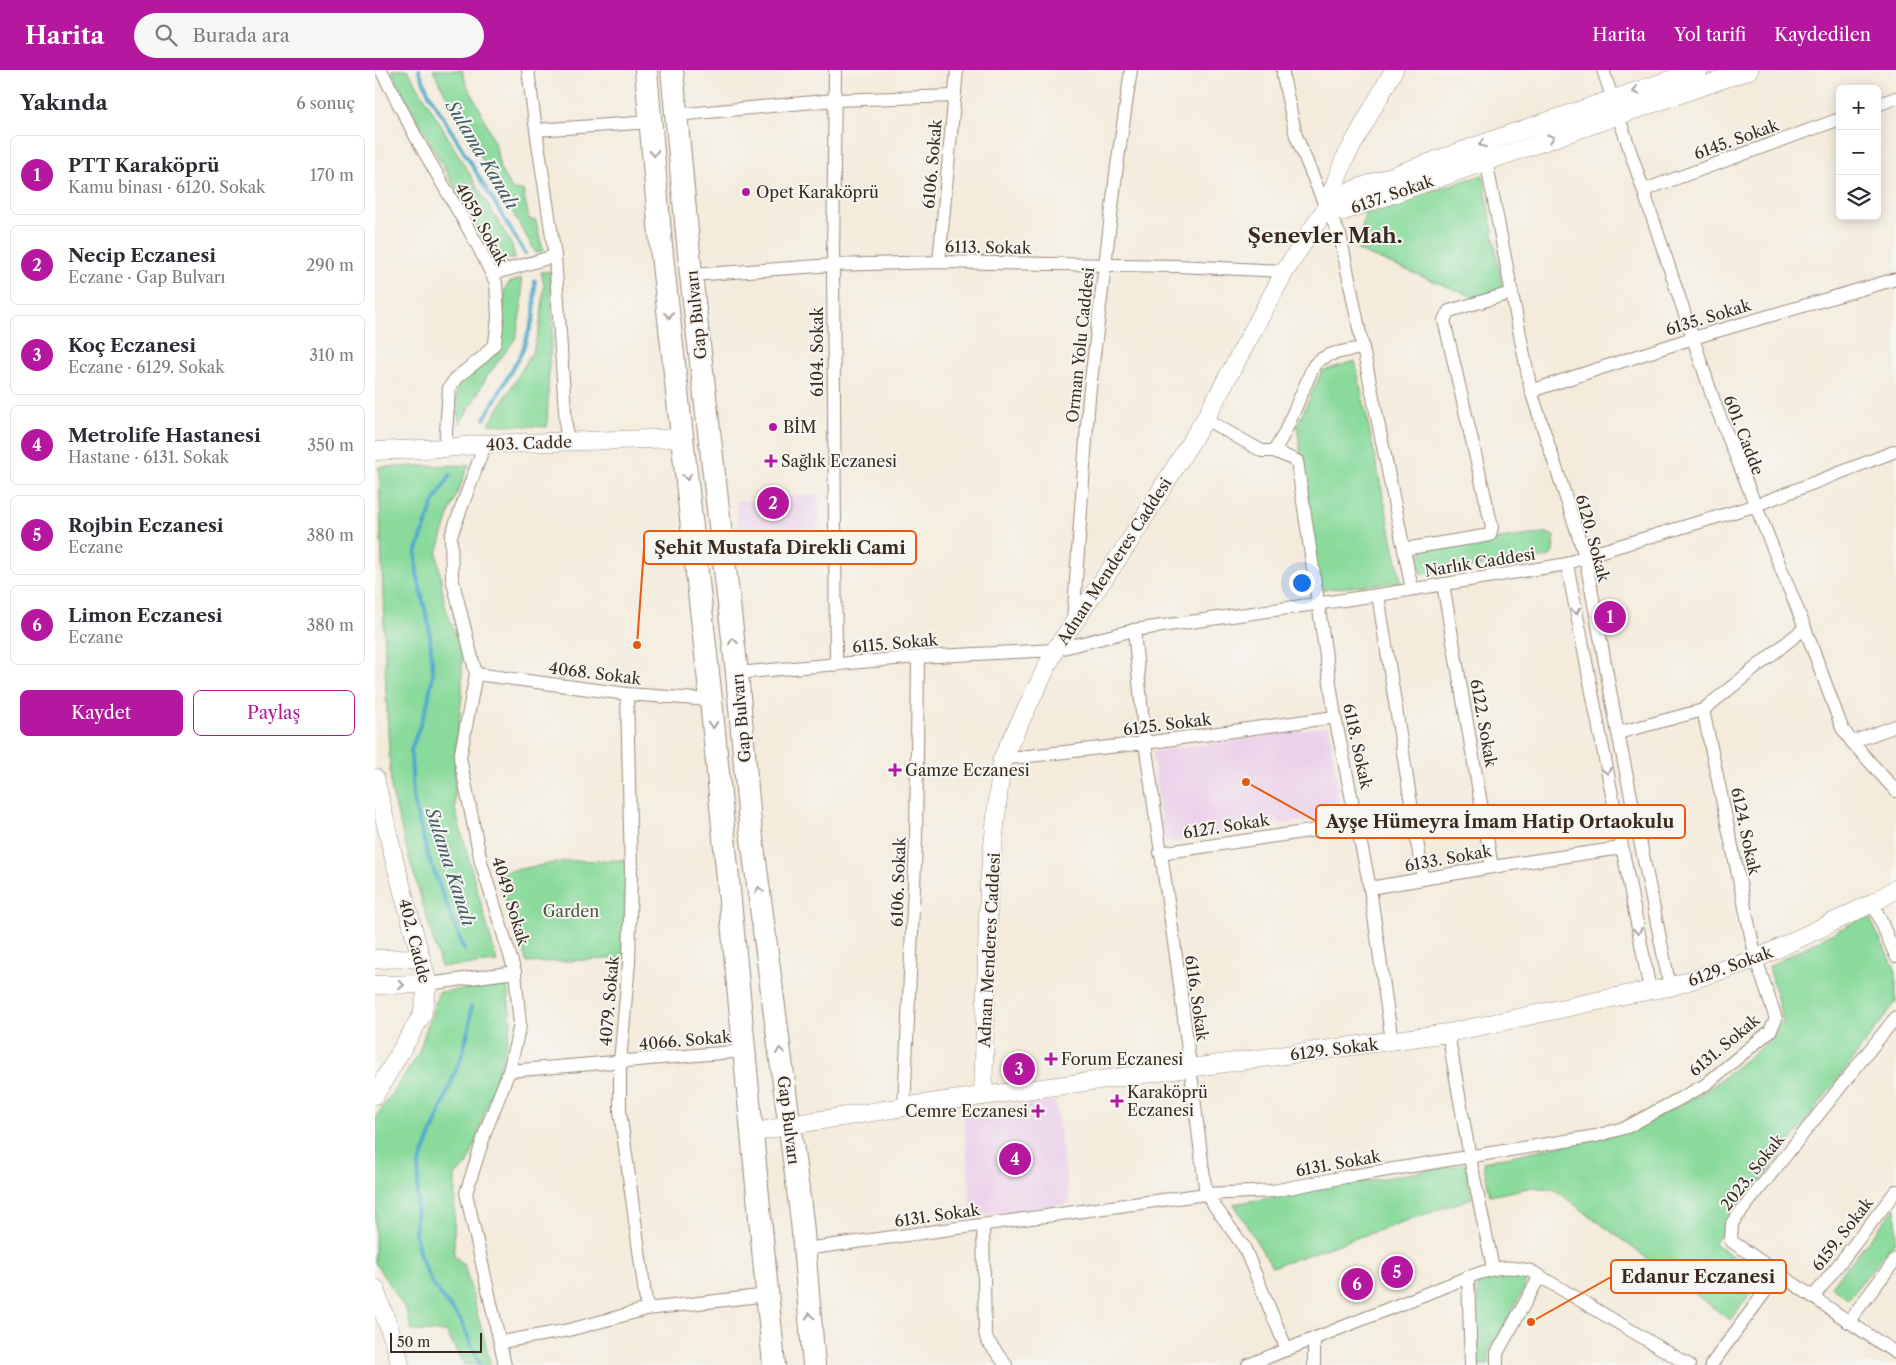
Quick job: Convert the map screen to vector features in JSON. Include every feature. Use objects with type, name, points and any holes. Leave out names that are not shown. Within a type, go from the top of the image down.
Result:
[{"type":"highway","name":"Gap Bulvarı","points":[[646,70],[661,246],[711,700],[774,1365]]},
{"type":"highway","name":"Gap Bulvarı","points":[[672,70],[691,275],[737,673],[750,823],[805,1250],[814,1365]]},
{"type":"street","name":"4059. Sokak","points":[[381,70],[496,283],[498,317],[495,343],[484,356],[456,378],[449,388],[445,448]]},
{"type":"street","points":[[529,70],[535,130],[555,256],[567,442]]},
{"type":"street","name":"6104. Sokak","points":[[835,70],[833,265],[836,665]]},
{"type":"street","name":"6106. Sokak","points":[[939,262],[957,70]]},
{"type":"street","name":"Orman Yolu Caddesi","points":[[1073,624],[1089,398],[1131,70]]},
{"type":"street","points":[[1283,70],[1296,136],[1326,208],[1340,235],[1412,589]]},
{"type":"street","name":"Adnan Menderes Caddesi","points":[[983,1096],[989,884],[1002,759],[1055,650],[1127,545],[1205,419],[1285,271],[1326,208],[1344,160],[1393,70]]},
{"type":"street","name":"601. Cadde","points":[[1603,70],[1716,407],[1754,506],[1805,628],[1842,728],[1852,742],[1896,791]]},
{"type":"street","name":"6137. Sokak","points":[[1326,208],[1344,211],[1486,160],[1616,107],[1699,70]]},
{"type":"street","name":"6137. Sokak","points":[[1326,208],[1339,195],[1616,107],[1749,70]]},
{"type":"street","points":[[676,115],[835,100],[955,96]]},
{"type":"street","points":[[1881,104],[1896,98]]},
{"type":"street","name":"6145. Sokak","points":[[1643,190],[1836,119]]},
{"type":"street","points":[[535,130],[651,122]]},
{"type":"street","name":"6120. Sokak","points":[[1486,160],[1531,391],[1585,556],[1618,734],[1670,987]]},
{"type":"street","points":[[492,274],[555,256]]},
{"type":"street","name":"6113. Sokak","points":[[691,275],[833,265],[939,262],[1178,266],[1285,271]]},
{"type":"street","name":"6135. Sokak","points":[[1531,391],[1693,338],[1896,279]]},
{"type":"street","points":[[1404,549],[1490,535],[1492,527],[1444,320],[1449,311],[1511,293]]},
{"type":"street","points":[[1205,419],[1262,451],[1274,451],[1284,434],[1313,365],[1320,358],[1363,348]]},
{"type":"street","name":"403. Cadde","points":[[375,451],[485,444],[683,438]]},
{"type":"street","name":"4049. Sokak","points":[[485,444],[451,536],[452,578],[476,674],[460,758],[481,862],[515,972],[521,1025],[509,1071],[486,1130],[466,1193],[505,1365]]},
{"type":"street","name":"Narlık Caddesi","points":[[1055,650],[1134,630],[1378,596],[1567,564],[1585,556],[1754,506],[1896,450]]},
{"type":"street","name":"6118. Sokak","points":[[1274,451],[1297,461],[1335,717],[1370,888],[1392,1042]]},
{"type":"street","points":[[1567,564],[1650,990]]},
{"type":"street","name":"6122. Sokak","points":[[1443,584],[1492,867]]},
{"type":"street","points":[[1378,596],[1423,879]]},
{"type":"street","points":[[1618,734],[1703,710],[1805,628]]},
{"type":"street","name":"6116. Sokak","points":[[1134,630],[1145,743],[1178,970],[1206,1194],[1244,1247],[1287,1350]]},
{"type":"street","name":"6115. Sokak","points":[[737,673],[918,657],[1055,650]]},
{"type":"street","name":"6106. Sokak","points":[[904,1108],[916,842],[918,657]]},
{"type":"street","name":"4068. Sokak","points":[[476,674],[627,694],[711,700]]},
{"type":"street","name":"4079. Sokak","points":[[627,694],[631,873],[629,962],[620,1062],[620,1110],[647,1309]]},
{"type":"street","name":"6124. Sokak","points":[[1703,710],[1757,959]]},
{"type":"street","name":"6125. Sokak","points":[[1002,759],[1145,743],[1335,717]]},
{"type":"street","points":[[1852,742],[1896,726]]},
{"type":"street","name":"402. Cadde","points":[[375,778],[378,799],[428,984],[422,1016],[375,1094]]},
{"type":"street","name":"6127. Sokak","points":[[1160,853],[1358,824]]},
{"type":"street","name":"6133. Sokak","points":[[1370,888],[1492,867],[1621,848]]},
{"type":"street","name":"6129. Sokak","points":[[752,1133],[790,1125],[983,1096],[1190,1067],[1392,1042],[1448,1033],[1670,987],[1757,959],[1873,903],[1896,889]]},
{"type":"street","points":[[1873,903],[1896,956]]},
{"type":"street","points":[[375,959],[421,958]]},
{"type":"street","name":"6131. Sokak","points":[[805,1250],[1206,1194],[1273,1191],[1345,1177],[1596,1136],[1627,1128],[1705,1085],[1770,1031],[1776,1018],[1757,959]]},
{"type":"street","points":[[375,985],[428,984],[515,972]]},
{"type":"street","name":"2023. Sokak","points":[[1896,1017],[1732,1222],[1731,1241],[1896,1353]]},
{"type":"street","points":[[1448,1033],[1470,1158],[1493,1268]]},
{"type":"street","name":"4066. Sokak","points":[[509,1071],[744,1052]]},
{"type":"street","name":"6159. Sokak","points":[[1814,1296],[1896,1191]]},
{"type":"street","points":[[983,1225],[985,1332],[987,1340],[1006,1365]]},
{"type":"street","points":[[1848,1322],[1896,1259]]},
{"type":"street","points":[[1248,1365],[1469,1277],[1493,1268],[1512,1266],[1531,1271],[1540,1276],[1689,1365]]},
{"type":"street","points":[[1711,1365],[1779,1273]]},
{"type":"street","points":[[1497,1365],[1497,1353],[1540,1276]]},
{"type":"street","points":[[1469,1277],[1471,1365]]},
{"type":"street","points":[[501,1342],[569,1330],[647,1309],[768,1295]]},
{"type":"street","points":[[376,1297],[397,1346],[400,1365]]},
{"type":"street","points":[[1314,1339],[1314,1365]]},
{"type":"shaded area","points":[[818,494],[822,548],[740,555],[736,501]]},
{"type":"shaded area","points":[[1329,726],[1341,813],[1334,818],[1279,824],[1275,817],[1266,820],[1262,829],[1168,842],[1163,836],[1152,752]]},
{"type":"shaded area","points":[[1055,1101],[1070,1204],[972,1216],[963,1115]]},
{"type":"green space","points":[[392,70],[408,70],[512,245],[515,259],[494,259],[396,81]]},
{"type":"green space","points":[[433,70],[462,70],[466,83],[480,109],[496,147],[500,169],[512,190],[523,190],[529,219],[536,221],[543,251],[536,253],[452,107]]},
{"type":"green space","points":[[1483,175],[1503,292],[1474,297],[1358,251],[1365,211]]},
{"type":"green space","points":[[550,271],[553,328],[549,365],[547,427],[489,424],[532,353],[539,330],[542,309],[544,286],[541,272]]},
{"type":"green space","points":[[521,278],[523,297],[516,338],[488,375],[460,424],[456,406],[457,387],[501,341],[505,289],[509,283]]},
{"type":"green space","points":[[1355,361],[1401,582],[1318,590],[1297,425],[1322,371]]},
{"type":"green space","points":[[469,465],[451,509],[437,553],[445,606],[462,654],[462,695],[455,756],[455,809],[497,962],[441,967],[391,789],[379,467]]},
{"type":"green space","points":[[1547,533],[1554,536],[1553,552],[1549,557],[1421,574],[1418,558],[1430,548]]},
{"type":"green space","name":"Garden","points":[[626,860],[623,958],[527,963],[497,873],[566,861]]},
{"type":"green space","points":[[1868,915],[1896,971],[1896,1002],[1714,1243],[1763,1278],[1730,1320],[1555,1190],[1533,1187],[1490,1196],[1483,1162],[1628,1131],[1705,1092],[1769,1041],[1783,1022],[1769,966]]},
{"type":"green space","points":[[507,987],[511,1022],[506,1047],[468,1164],[455,1175],[454,1256],[464,1264],[491,1365],[464,1365],[446,1332],[412,1331],[406,1310],[375,1263],[375,1118],[417,1057],[439,992]]},
{"type":"green space","points":[[1465,1164],[1472,1198],[1272,1267],[1234,1204]]},
{"type":"green space","points":[[1896,1207],[1896,1240],[1848,1299],[1831,1286]]},
{"type":"green space","points":[[1511,1272],[1525,1277],[1525,1288],[1489,1351],[1489,1365],[1479,1365],[1478,1280]]},
{"type":"waterway","name":"Sulama Kanalı","points":[[419,70],[429,94],[525,253]]},
{"type":"waterway","name":"Sulama Kanalı","points":[[484,419],[522,352],[534,316],[535,281]]},
{"type":"waterway","name":"Sulama Kanalı","points":[[450,475],[433,504],[416,553],[417,575],[429,626],[433,674],[427,706],[411,750],[413,798],[427,853],[464,950]]},
{"type":"waterway","name":"Sulama Kanalı","points":[[471,1007],[470,1023],[463,1052],[419,1165],[415,1234],[420,1256],[432,1284],[461,1321],[480,1365]]},
{"type":"place","name":"Opet Karaköprü","points":[[746,192]]},
{"type":"place","name":"BİM","points":[[773,427]]},
{"type":"place","name":"Sağlık Eczanesi","points":[[771,461]]},
{"type":"place","name":"Necip Eczanesi","points":[[773,503]]},
{"type":"place","name":"PTT Karaköprü","points":[[1610,617]]},
{"type":"place","name":"Şehit Mustafa Direkli Cami","points":[[637,645]]},
{"type":"place","name":"Gamze Eczanesi","points":[[895,770]]},
{"type":"place","name":"Ayşe Hümeyra İmam Hatip Ortaokulu","points":[[1246,782]]},
{"type":"place","name":"Forum Eczanesi","points":[[1051,1059]]},
{"type":"place","name":"Koç Eczanesi","points":[[1019,1069]]},
{"type":"place","name":"Karaköprü Eczanesi","points":[[1117,1101]]},
{"type":"place","name":"Cemre Eczanesi","points":[[1038,1111]]},
{"type":"place","name":"Metrolife Hastanesi","points":[[1015,1159]]},
{"type":"place","name":"Rojbin Eczanesi","points":[[1397,1272]]},
{"type":"place","name":"Limon Eczanesi","points":[[1357,1284]]},
{"type":"place","name":"Edanur Eczanesi","points":[[1531,1322]]},
{"type":"district","name":"Şenevler Mah.","points":[[1325,235]]}]
